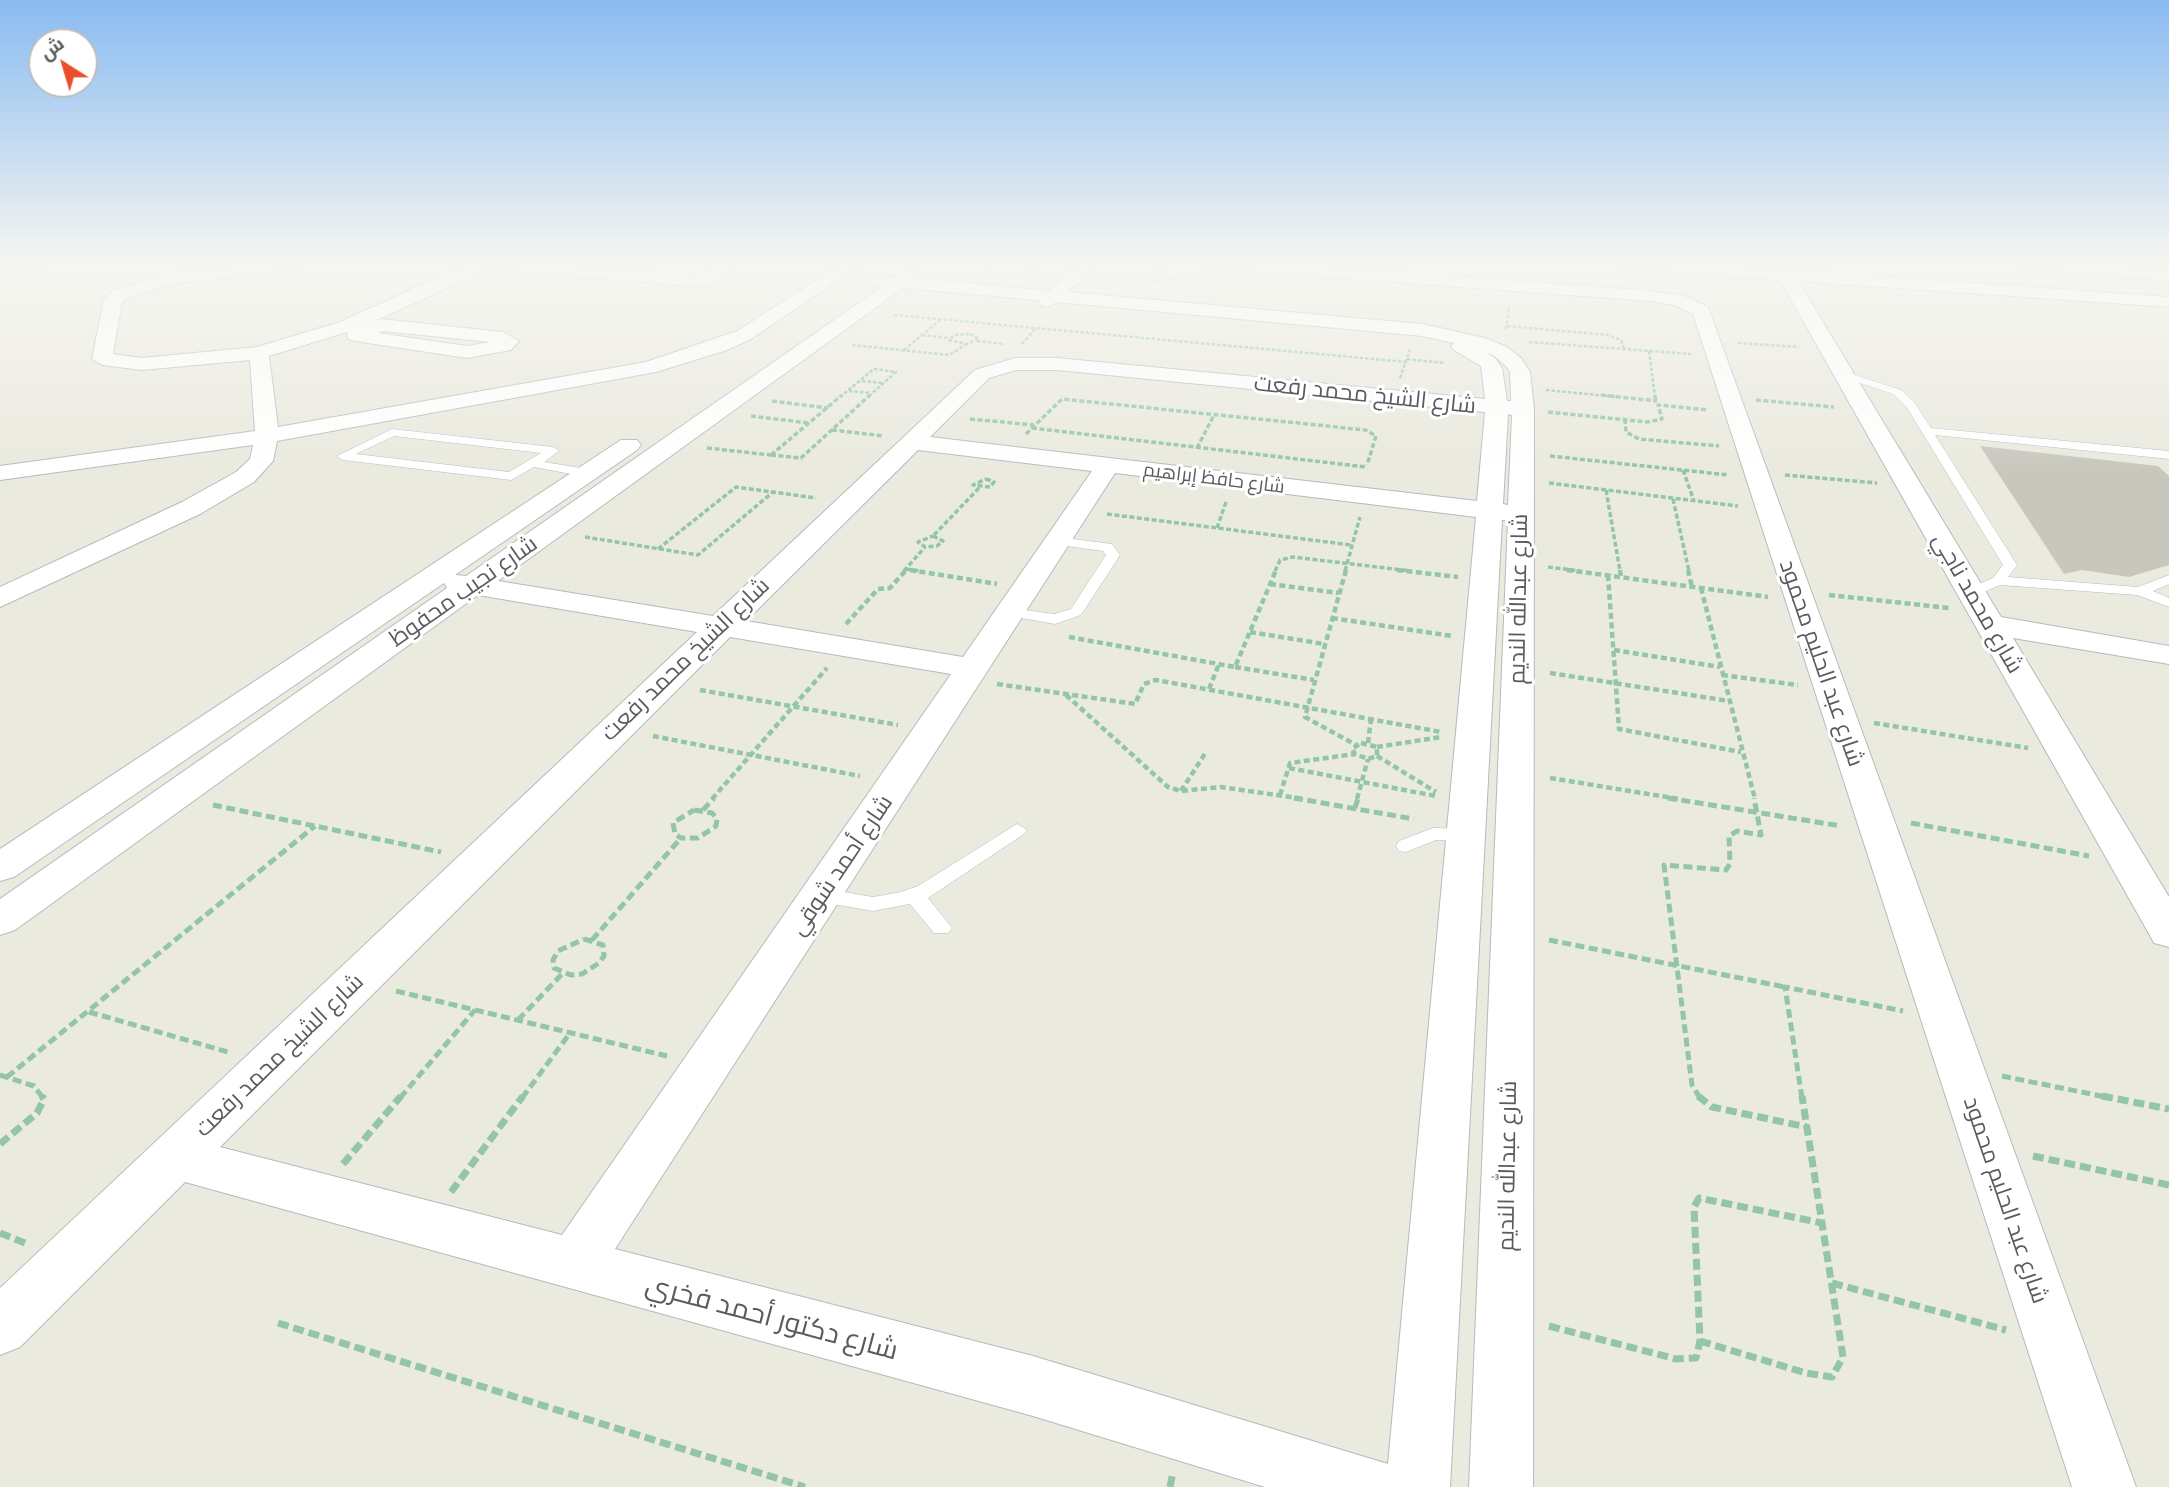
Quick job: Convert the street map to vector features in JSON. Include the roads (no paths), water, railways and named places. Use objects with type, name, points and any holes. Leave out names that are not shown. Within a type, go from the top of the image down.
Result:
[{"type":"street","points":[[106,332],[101,357],[106,361],[142,364],[258,353],[339,332]]},
{"type":"street","points":[[355,332],[355,335],[469,352],[504,346],[509,341],[440,332]]},
{"type":"street","points":[[0,479],[606,377],[694,355],[751,332]]},
{"type":"street","name":"شارع نجيب محفوظ","points":[[0,867],[801,332]]},
{"type":"street","name":"شارع نجيب محفوظ","points":[[0,920],[825,332]]},
{"type":"street","name":"شارع عبدالله النديم","points":[[1258,332],[1410,349],[1463,346],[1489,362],[1514,401],[1521,466],[1503,512],[1483,580],[1479,639],[1464,736],[1465,832],[1418,1487]]},
{"type":"street","name":"شارع عبدالله النديم","points":[[1409,332],[1450,335],[1500,351],[1514,362],[1520,372],[1514,401],[1503,512],[1518,563],[1501,1487]]},
{"type":"street","name":"شارع عبد الحليم محمود","points":[[1709,332],[2104,1487]]},
{"type":"street","name":"شارع محمد ناجي","points":[[1819,332],[1909,486],[1986,602],[2067,755],[2146,874],[2169,932]]},
{"type":"street","points":[[0,598],[191,508],[245,477],[261,461],[267,436],[258,353]]},
{"type":"street","name":"شارع الشيخ محمد رفعت","points":[[0,1327],[719,626],[982,374],[1015,364],[1037,363],[1393,397],[1514,401]]},
{"type":"street","name":"شارع حافظ إبراهيم","points":[[911,440],[1503,512]]},
{"type":"street","name":"شارع أحمد شوقي","points":[[574,1264],[1108,465]]},
{"type":"street","points":[[0,472],[61,467]]},
{"type":"street","points":[[430,578],[837,645],[969,674]]},
{"type":"street","points":[[1986,602],[2169,655]]},
{"type":"street","name":"شارع دكتور أحمد فخري","points":[[174,1157],[1033,1386],[1367,1487]]},
{"type":"lane","points":[[1835,361],[1897,392],[1910,404],[1927,431],[2010,565],[1986,602]]},
{"type":"lane","points":[[1927,431],[2167,457]]},
{"type":"lane","points":[[536,464],[553,451],[392,432],[343,456],[512,475],[536,464],[587,473]]},
{"type":"lane","points":[[1012,609],[1055,618],[1076,612],[1113,555],[1107,547],[1068,526]]},
{"type":"lane","points":[[1986,602],[2140,591],[2169,579]]},
{"type":"lane","points":[[2140,591],[2169,603]]},
{"type":"lane","points":[[821,895],[873,904],[914,895],[1017,830]]},
{"type":"lane","points":[[1406,846],[1433,835],[1465,832]]},
{"type":"lane","points":[[914,895],[941,928]]}]
